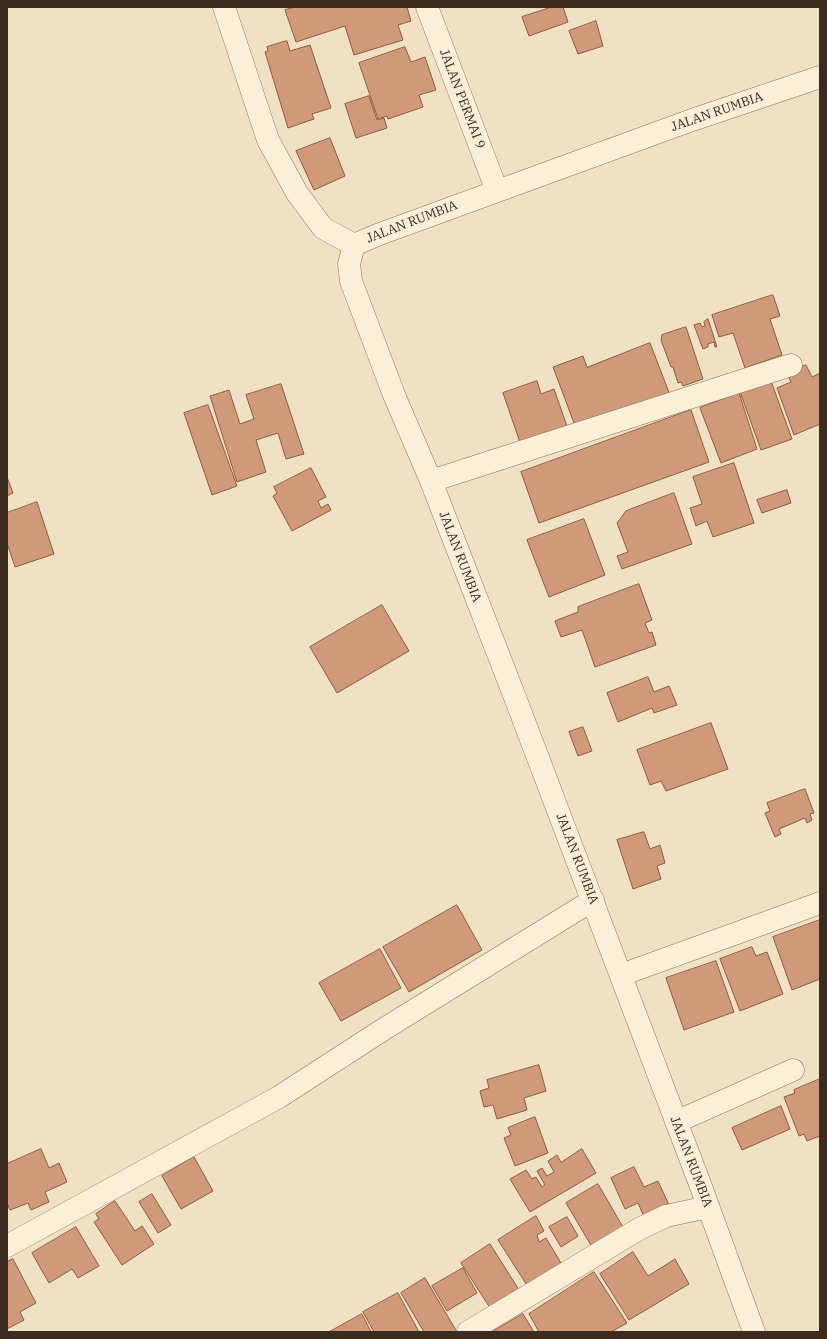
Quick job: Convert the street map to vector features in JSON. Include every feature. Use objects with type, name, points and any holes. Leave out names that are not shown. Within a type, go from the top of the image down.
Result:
[{"type":"street","points":[[224,7],[268,140],[297,193],[323,228],[354,245]]},
{"type":"street","name":"JALAN PERMAI 9","points":[[427,7],[497,191]]},
{"type":"street","name":"JALAN RUMBIA","points":[[754,1332],[593,900],[431,481],[394,395],[351,281],[349,264],[354,245],[377,235],[692,120],[820,77]]},
{"type":"street","points":[[431,481],[791,365]]},
{"type":"street","points":[[7,1246],[279,1097],[384,1028],[593,900]]},
{"type":"street","points":[[621,975],[820,903]]},
{"type":"street","points":[[676,1122],[793,1070]]},
{"type":"street","points":[[468,1332],[639,1230],[666,1216],[708,1207]]},
{"type":"building","points":[[296,7],[407,7],[411,21],[398,25],[403,40],[354,55],[345,26],[296,42],[285,10]]},
{"type":"building","points":[[552,7],[563,7],[568,22],[529,36],[522,17]]},
{"type":"building","points":[[596,21],[603,46],[578,54],[569,31]]},
{"type":"building","points":[[287,41],[290,51],[310,45],[331,108],[312,114],[314,119],[288,128],[265,52],[268,51],[267,47]]},
{"type":"building","points":[[405,47],[411,62],[425,57],[436,90],[419,95],[423,107],[388,119],[387,116],[378,119],[359,63]]},
{"type":"building","points":[[369,96],[377,120],[384,118],[387,128],[356,138],[345,104]]},
{"type":"building","points":[[330,138],[345,176],[314,190],[296,151]]},
{"type":"building","points":[[773,295],[780,316],[770,319],[782,355],[745,368],[733,333],[719,337],[712,315]]},
{"type":"building","points":[[708,319],[717,347],[715,347],[714,342],[708,344],[708,347],[703,349],[694,325],[700,323],[702,327],[705,326],[704,322]]},
{"type":"building","points":[[686,327],[703,379],[683,386],[681,382],[678,383],[673,367],[671,367],[661,340],[662,335]]},
{"type":"building","points":[[650,343],[670,395],[577,431],[553,367],[583,356],[587,367]]},
{"type":"building","points":[[806,365],[812,377],[820,373],[820,424],[794,435],[777,388],[791,382],[787,373]]},
{"type":"building","points":[[537,381],[541,394],[554,389],[569,432],[522,448],[503,393]]},
{"type":"building","points":[[771,381],[792,439],[761,450],[740,392]]},
{"type":"building","points":[[281,384],[304,454],[286,459],[278,433],[256,440],[266,472],[237,482],[210,396],[229,390],[240,424],[254,419],[246,395]]},
{"type":"building","points":[[739,393],[757,449],[721,463],[700,408]]},
{"type":"building","points":[[208,405],[237,486],[212,495],[184,413]]},
{"type":"building","points":[[691,410],[709,462],[539,523],[521,472]]},
{"type":"building","points":[[734,463],[754,523],[713,537],[707,521],[696,526],[690,508],[702,504],[693,477]]},
{"type":"building","points":[[311,468],[326,497],[318,501],[321,508],[328,504],[331,510],[292,531],[273,496],[277,493],[274,487]]},
{"type":"building","points":[[7,477],[13,493],[7,496]]},
{"type":"building","points":[[787,490],[791,503],[762,513],[757,500]]},
{"type":"building","points":[[674,493],[692,544],[622,569],[617,556],[628,552],[617,523],[626,511]]},
{"type":"building","points":[[37,502],[54,554],[15,567],[7,543],[7,513]]},
{"type":"building","points":[[584,519],[605,575],[549,597],[527,540]]},
{"type":"building","points":[[639,584],[652,620],[645,623],[649,633],[652,632],[656,645],[595,667],[582,630],[561,637],[555,621],[578,612],[578,607]]},
{"type":"building","points":[[382,605],[409,651],[337,693],[310,647]]},
{"type":"building","points":[[648,677],[654,692],[669,686],[677,705],[654,713],[652,708],[618,722],[607,693]]},
{"type":"building","points":[[711,723],[728,769],[666,791],[661,781],[650,785],[637,750]]},
{"type":"building","points":[[583,727],[592,751],[578,756],[569,732]]},
{"type":"building","points":[[805,789],[814,813],[810,814],[812,820],[807,823],[805,818],[779,829],[781,834],[775,837],[765,813],[770,811],[767,803]]},
{"type":"building","points":[[644,832],[650,849],[660,845],[665,863],[657,866],[661,879],[633,889],[617,840]]},
{"type":"building","points":[[457,905],[482,950],[409,992],[383,947]]},
{"type":"building","points":[[820,920],[820,979],[792,990],[773,937]]},
{"type":"building","points":[[752,947],[756,956],[767,952],[783,994],[740,1011],[720,959]]},
{"type":"building","points":[[380,949],[401,988],[341,1021],[319,983]]},
{"type":"building","points":[[716,961],[734,1012],[684,1030],[666,978]]},
{"type":"building","points":[[539,1065],[546,1091],[524,1098],[527,1110],[497,1119],[493,1105],[484,1107],[480,1091],[489,1088],[487,1080]]},
{"type":"building","points":[[820,1079],[820,1136],[807,1141],[804,1134],[799,1136],[784,1097],[795,1093],[794,1090]]},
{"type":"building","points":[[781,1106],[790,1129],[742,1150],[732,1128]]},
{"type":"building","points":[[535,1117],[548,1153],[515,1166],[504,1138],[511,1135],[508,1128]]},
{"type":"building","points":[[41,1149],[49,1168],[59,1163],[67,1182],[45,1192],[49,1202],[31,1210],[28,1203],[10,1210],[7,1203],[7,1164]]},
{"type":"building","points":[[582,1149],[596,1173],[530,1212],[510,1179],[526,1170],[532,1179],[536,1177],[542,1187],[545,1185],[537,1171],[542,1168],[547,1176],[554,1172],[548,1161],[557,1155],[561,1162]]},
{"type":"building","points":[[194,1157],[213,1191],[181,1209],[162,1176]]},
{"type":"building","points":[[634,1167],[644,1187],[658,1181],[670,1207],[645,1219],[638,1203],[625,1209],[611,1178]]},
{"type":"building","points":[[598,1184],[627,1234],[595,1252],[566,1203]]},
{"type":"building","points":[[152,1194],[171,1225],[158,1233],[139,1202]]},
{"type":"building","points":[[115,1201],[135,1231],[142,1226],[154,1244],[122,1265],[94,1222],[99,1219],[96,1214]]},
{"type":"building","points":[[536,1216],[544,1231],[537,1235],[539,1242],[546,1238],[564,1268],[530,1290],[498,1240]]},
{"type":"building","points":[[567,1217],[578,1236],[561,1247],[549,1227]]},
{"type":"building","points":[[76,1227],[99,1266],[78,1278],[72,1269],[49,1283],[32,1253]]},
{"type":"building","points":[[490,1244],[521,1293],[492,1311],[461,1263]]},
{"type":"building","points":[[633,1252],[648,1276],[675,1259],[689,1284],[629,1320],[600,1274]]},
{"type":"building","points":[[13,1259],[36,1303],[20,1312],[24,1320],[7,1329],[7,1262]]},
{"type":"building","points":[[463,1268],[477,1293],[447,1311],[432,1286]]},
{"type":"building","points":[[594,1272],[627,1323],[611,1332],[539,1332],[529,1314]]},
{"type":"building","points":[[425,1278],[457,1332],[424,1332],[401,1293]]},
{"type":"building","points":[[398,1293],[419,1332],[374,1332],[363,1312]]},
{"type":"building","points":[[362,1314],[371,1332],[329,1332]]},
{"type":"building","points":[[523,1314],[534,1332],[492,1332]]}]
